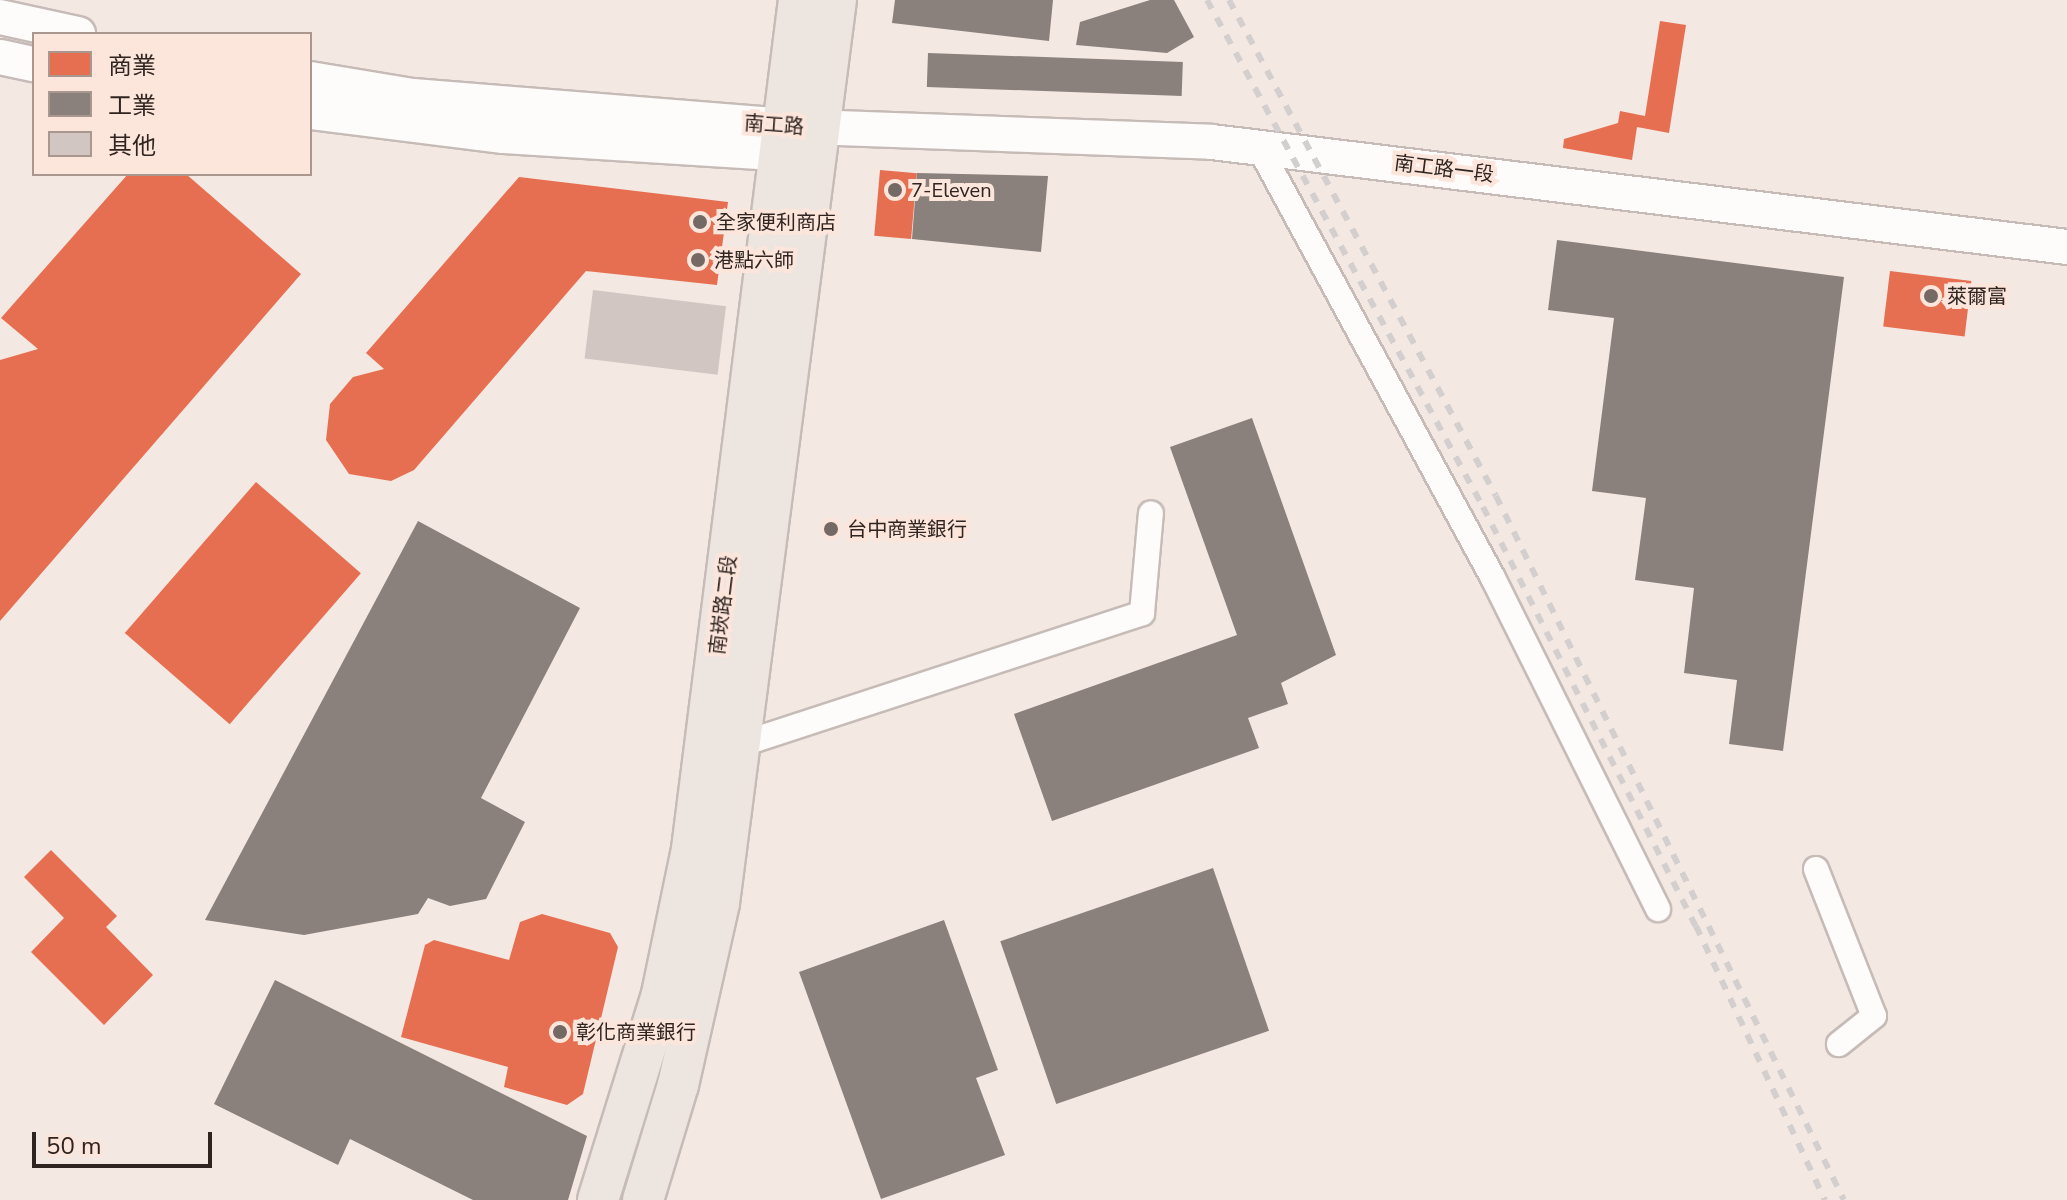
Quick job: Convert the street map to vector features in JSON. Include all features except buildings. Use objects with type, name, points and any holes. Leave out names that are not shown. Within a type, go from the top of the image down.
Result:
[{"type":"main road","name":"南崁路二段","points":[[643,1200],[707,959],[739,745],[794,136],[799,0]]},
{"type":"main road","name":"南崁路二段","points":[[598,1200],[662,994],[692,849],[794,136],[836,0]]},
{"type":"street","points":[[0,16],[17,0]]},
{"type":"street","points":[[0,16],[69,32]]},
{"type":"street","points":[[0,57],[32,64]]},
{"type":"street","name":"南工路","points":[[312,79],[413,96],[794,136]]},
{"type":"street","name":"南工路","points":[[312,112],[504,136],[794,136]]},
{"type":"street","name":"南工路一段","points":[[794,136],[1259,147],[2067,247]]},
{"type":"street","points":[[1259,147],[1493,578],[1658,909]]},
{"type":"street","points":[[739,745],[1142,613],[1151,513]]},
{"type":"street","points":[[1816,869],[1874,1016],[1839,1044]]},
{"type":"railway","points":[[1207,0],[1483,507],[1696,926],[1825,1200]]},
{"type":"railway","points":[[1229,0],[1496,496],[1844,1200]]},
{"type":"place","name":"7-Eleven","points":[[895,190]]},
{"type":"place","name":"全家便利商店","points":[[700,222]]},
{"type":"place","name":"港點六師","points":[[698,260]]},
{"type":"place","name":"萊爾富","points":[[1931,296]]},
{"type":"place","name":"台中商業銀行","points":[[831,529]]},
{"type":"place","name":"彰化商業銀行","points":[[560,1032]]}]
